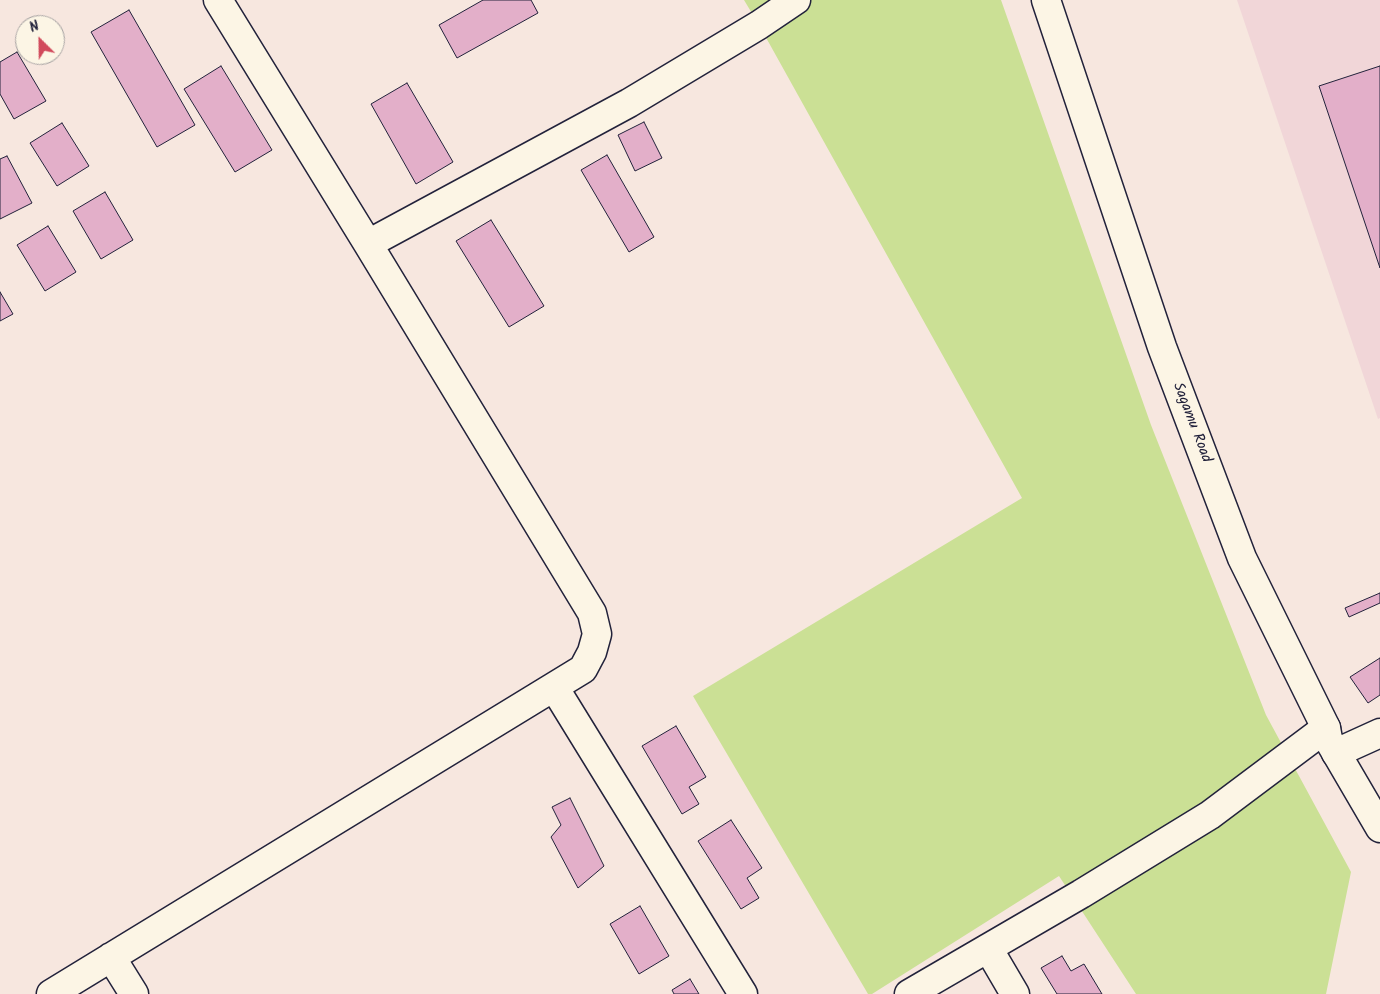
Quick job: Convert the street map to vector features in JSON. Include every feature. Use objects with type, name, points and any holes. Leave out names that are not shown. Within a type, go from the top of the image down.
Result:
[{"type":"main road","points":[[51,994],[583,669],[592,652],[597,634],[592,613],[218,0]]},
{"type":"main road","points":[[368,244],[629,103],[796,0]]},
{"type":"main road","name":"Sagamu Road","points":[[1046,0],[1162,347],[1242,558],[1326,728],[1328,739],[1380,828]]},
{"type":"main road","points":[[554,687],[743,994]]},
{"type":"main road","points":[[909,994],[1081,894],[1210,814],[1326,728]]},
{"type":"main road","points":[[1336,753],[1380,733]]},
{"type":"main road","points":[[988,948],[1015,994]]},
{"type":"main road","points":[[111,957],[134,994]]},
{"type":"shaded area","points":[[1237,0],[1380,0],[1380,418],[1378,419]]},
{"type":"green space","points":[[744,0],[1001,0],[1151,425],[1266,715],[1351,872],[1326,994],[1136,994],[1059,876],[872,994],[868,994],[693,696],[1022,498]]},
{"type":"building","points":[[483,0],[531,0],[538,13],[457,58],[439,25]]},
{"type":"building","points":[[129,10],[195,125],[157,147],[91,32]]},
{"type":"building","points":[[15,53],[15,65],[25,65],[46,101],[14,119],[0,94],[0,62]]},
{"type":"building","points":[[221,66],[272,150],[235,172],[184,89]]},
{"type":"building","points":[[1380,66],[1380,268],[1319,86]]},
{"type":"building","points":[[407,83],[453,162],[416,184],[371,104]]},
{"type":"building","points":[[644,122],[662,158],[635,171],[618,135]]},
{"type":"building","points":[[62,123],[89,166],[57,186],[30,143]]},
{"type":"building","points":[[607,155],[654,237],[629,252],[581,170]]},
{"type":"building","points":[[7,156],[32,203],[0,219],[0,159]]},
{"type":"building","points":[[105,192],[133,240],[101,259],[73,211]]},
{"type":"building","points":[[491,220],[544,306],[509,327],[456,241]]},
{"type":"building","points":[[48,226],[76,272],[45,291],[17,245]]},
{"type":"building","points":[[0,292],[13,314],[0,321]]},
{"type":"building","points":[[1380,593],[1380,603],[1349,617],[1345,608]]},
{"type":"building","points":[[1380,658],[1380,695],[1368,703],[1350,677]]},
{"type":"building","points":[[676,726],[706,777],[689,787],[699,804],[682,814],[642,746]]},
{"type":"building","points":[[570,798],[604,866],[578,888],[551,837],[561,825],[552,807]]},
{"type":"building","points":[[731,820],[762,868],[747,878],[759,898],[741,909],[698,841]]},
{"type":"building","points":[[640,906],[669,956],[639,974],[610,924]]},
{"type":"building","points":[[1062,956],[1071,971],[1084,964],[1102,994],[1057,994],[1041,968]]},
{"type":"building","points":[[690,979],[699,994],[674,994],[672,990]]}]
